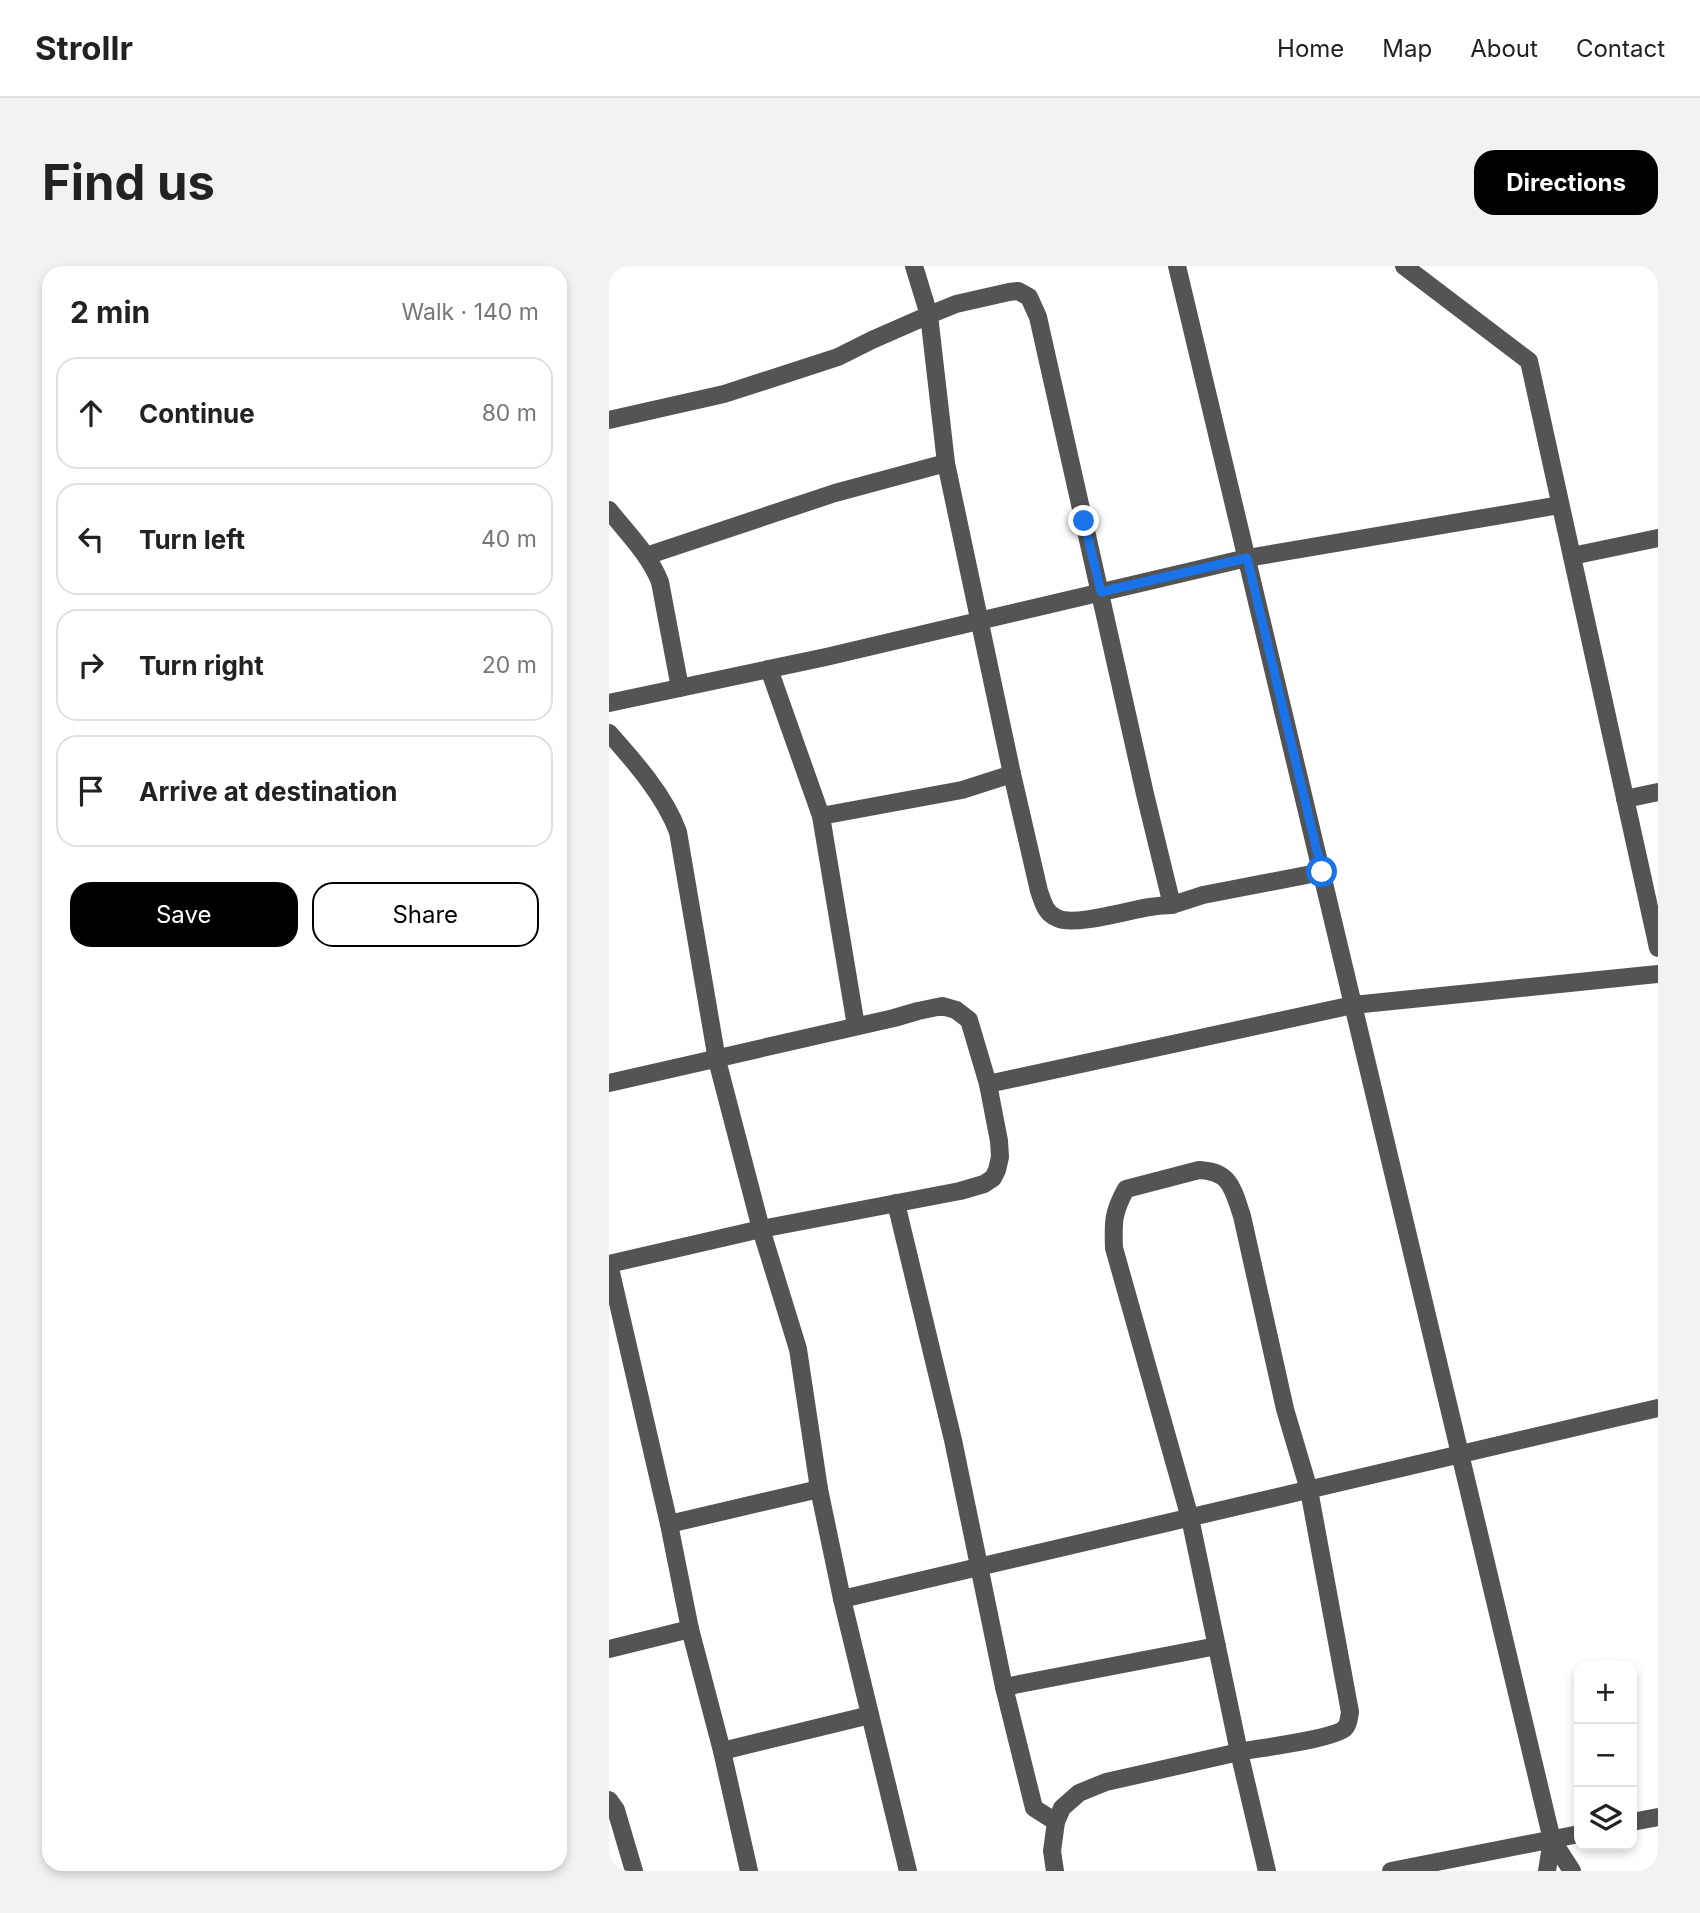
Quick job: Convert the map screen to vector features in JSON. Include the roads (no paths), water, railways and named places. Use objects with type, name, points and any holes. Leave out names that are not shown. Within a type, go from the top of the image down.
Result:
[{"type":"street","points":[[914,266],[929,315],[946,463],[1012,774],[1044,906],[1058,919],[1079,921],[1151,906],[1172,905],[1203,895],[1322,872]]},
{"type":"street","points":[[1177,266],[1552,1840],[1572,1871]]},
{"type":"street","points":[[1404,266],[1529,361],[1658,948]]},
{"type":"street","points":[[609,421],[724,394],[838,358],[872,340],[956,304],[1009,292],[1019,292],[1029,297],[1038,317],[1172,905]]},
{"type":"street","points":[[646,556],[835,493],[946,463]]},
{"type":"street","points":[[609,703],[769,669],[1247,558],[1560,505]]},
{"type":"street","points":[[609,510],[646,556],[660,582],[680,688]]},
{"type":"street","points":[[1571,556],[1658,538]]},
{"type":"street","points":[[769,669],[821,816],[856,1026]]},
{"type":"street","points":[[609,733],[636,764],[673,818],[678,832],[717,1060],[761,1229],[798,1349],[819,1489],[842,1598],[908,1871]]},
{"type":"street","points":[[821,816],[962,790],[1012,774]]},
{"type":"street","points":[[1625,799],[1658,792]]},
{"type":"street","points":[[988,1084],[1353,1005],[1658,974]]},
{"type":"street","points":[[609,1083],[927,1009],[950,1007],[969,1020],[988,1084],[1000,1149],[997,1170],[993,1178],[984,1184],[960,1191],[761,1229],[609,1264],[669,1524],[690,1629],[722,1751],[743,1870]]},
{"type":"street","points":[[1055,1871],[1052,1851],[1056,1822],[1062,1808],[1079,1793],[1106,1782],[1239,1752],[1329,1735],[1343,1730],[1348,1722],[1350,1712],[1308,1490],[1285,1409],[1242,1216],[1229,1182],[1208,1170],[1199,1170],[1126,1189],[1117,1205],[1113,1224],[1114,1248],[1190,1518],[1239,1752],[1266,1871]]},
{"type":"street","points":[[896,1203],[953,1440],[1004,1686],[1034,1808],[1056,1822]]},
{"type":"street","points":[[842,1598],[1658,1408]]},
{"type":"street","points":[[669,1524],[819,1489]]},
{"type":"street","points":[[609,1649],[690,1629]]},
{"type":"street","points":[[1004,1686],[1217,1646]]},
{"type":"street","points":[[722,1751],[870,1715]]},
{"type":"street","points":[[609,1800],[616,1810],[634,1871]]},
{"type":"street","points":[[1637,1821],[1658,1817]]},
{"type":"street","points":[[1391,1871],[1574,1835]]},
{"type":"street","points":[[1547,1871],[1552,1840]]}]
